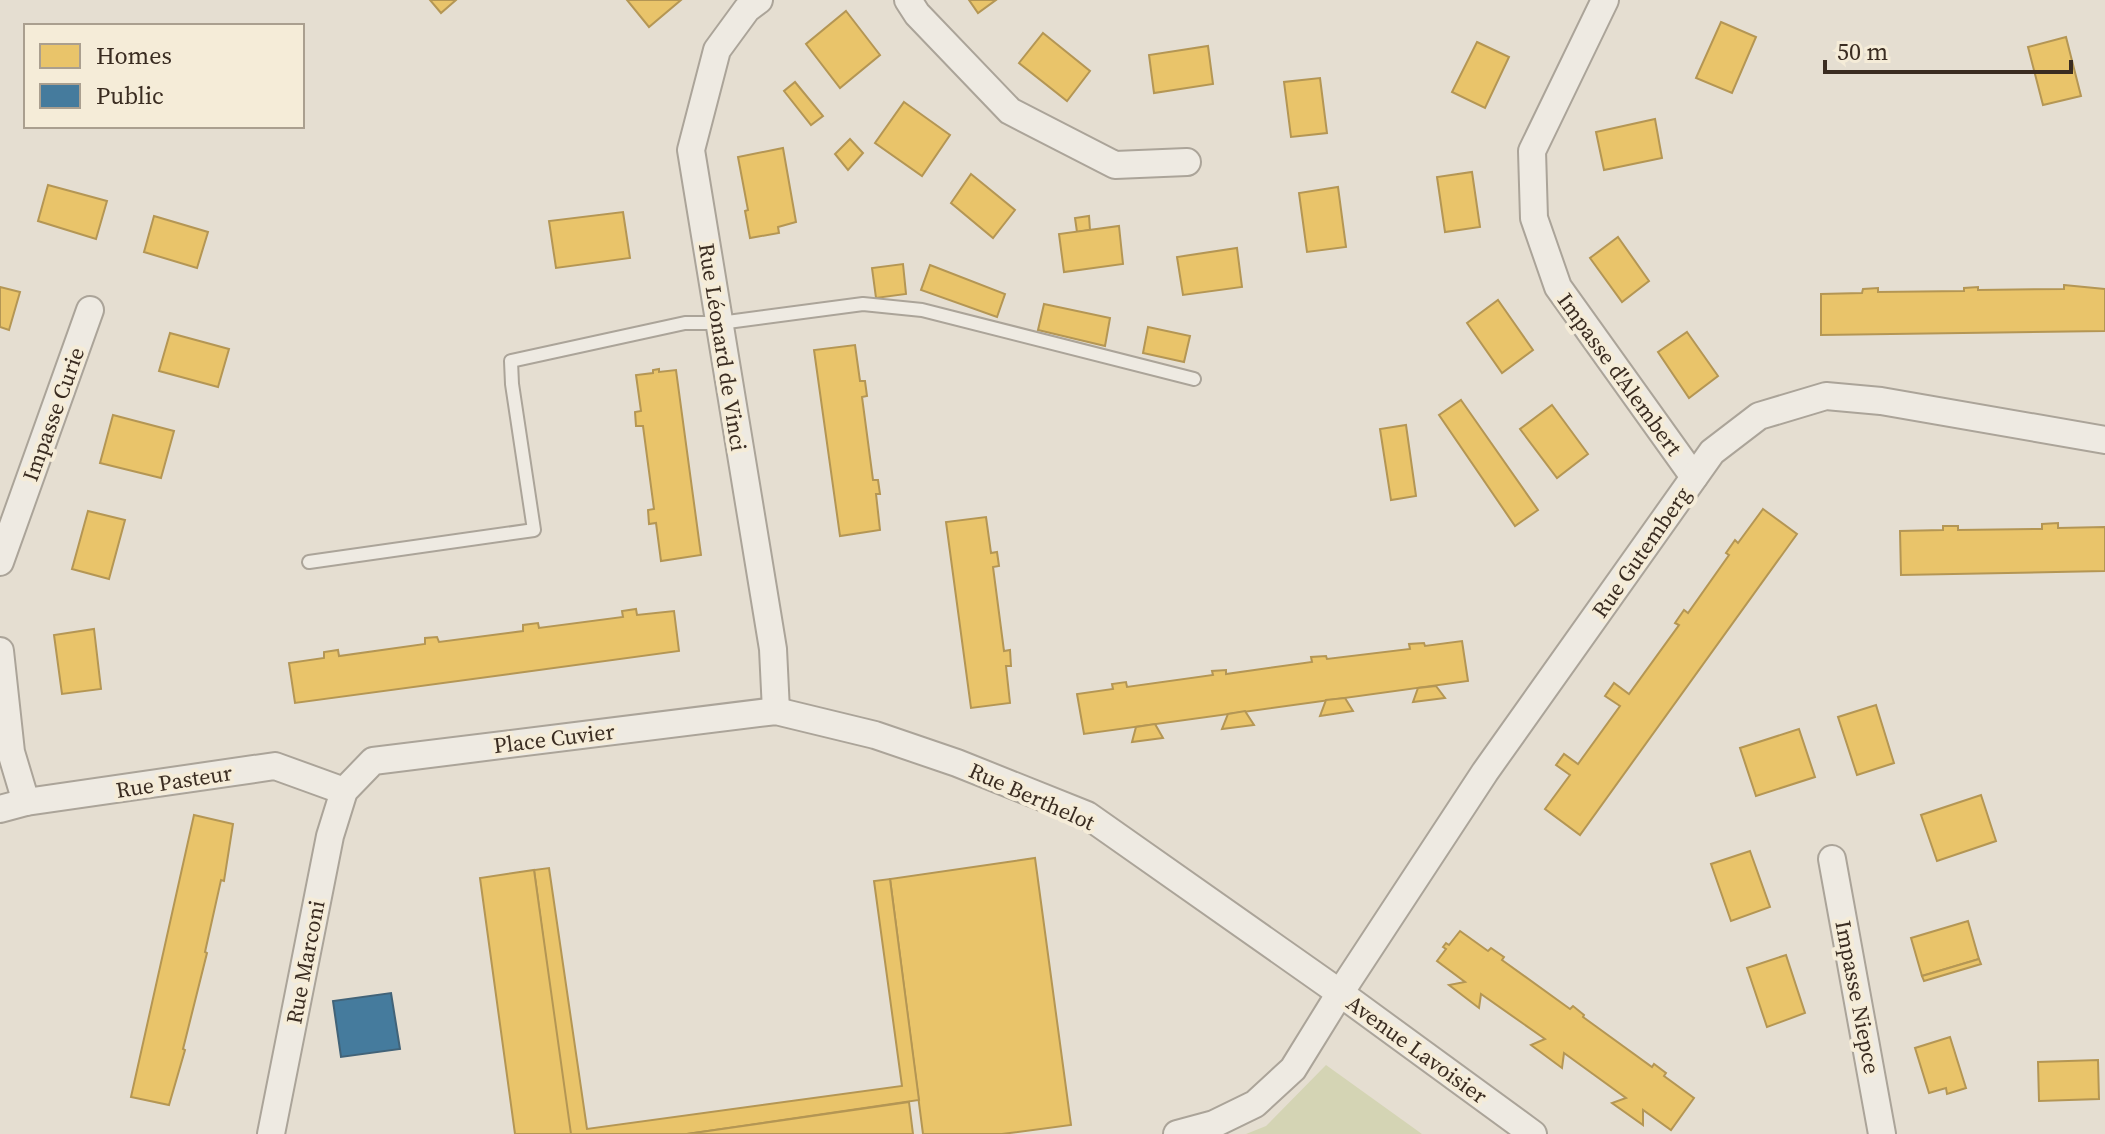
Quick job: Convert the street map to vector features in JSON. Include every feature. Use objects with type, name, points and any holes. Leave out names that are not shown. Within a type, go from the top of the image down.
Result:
[{"type":"street","name":"Rue Léonard de Vinci","points":[[759,0],[747,9],[717,50],[691,150],[773,649],[776,711]]},
{"type":"street","points":[[908,0],[917,14],[1010,111],[1115,165],[1187,162]]},
{"type":"street","name":"Impasse d'Alembert","points":[[1605,0],[1532,151],[1534,218],[1558,287],[1694,477]]},
{"type":"street","name":"Impasse Curie","points":[[0,562],[90,310]]},
{"type":"street","name":"Rue Gutemberg","points":[[1177,1134],[1214,1124],[1255,1104],[1293,1069],[1485,772],[1694,477],[1712,452],[1759,416],[1826,396],[1881,401],[2105,440]]},
{"type":"street","points":[[0,651],[11,752],[26,802]]},
{"type":"street","name":"Place Cuvier","points":[[344,791],[373,761],[776,711]]},
{"type":"street","name":"Rue Berthelot","points":[[776,711],[875,735],[957,763],[1087,815],[1340,993]]},
{"type":"street","name":"Rue Pasteur","points":[[0,809],[26,802],[275,766],[344,791]]},
{"type":"street","name":"Rue Marconi","points":[[271,1134],[330,836],[344,791]]},
{"type":"street","name":"Impasse Niepce","points":[[1832,859],[1882,1134]]},
{"type":"street","name":"Avenue Lavoisier","points":[[1340,993],[1533,1134]]},
{"type":"lane","points":[[309,562],[534,530],[511,361],[685,323],[720,323],[863,304],[922,310],[1194,379]]},
{"type":"green space","points":[[1326,1065],[1422,1134],[1246,1134],[1266,1126]]},
{"type":"building: Homes","points":[[430,0],[456,0],[441,13]]},
{"type":"building: Homes","points":[[627,0],[681,0],[649,27]]},
{"type":"building: Homes","points":[[969,0],[996,0],[978,13]]},
{"type":"building: Homes","points":[[846,11],[880,55],[840,88],[806,44]]},
{"type":"building: Homes","points":[[1721,22],[1756,37],[1732,93],[1696,78]]},
{"type":"building: Homes","points":[[1043,33],[1090,71],[1067,101],[1019,63]]},
{"type":"building: Homes","points":[[2066,37],[2081,96],[2043,105],[2028,47]]},
{"type":"building: Homes","points":[[1477,42],[1509,57],[1485,108],[1452,92]]},
{"type":"building: Homes","points":[[1208,46],[1213,84],[1154,93],[1149,55]]},
{"type":"building: Homes","points":[[1320,78],[1327,133],[1291,137],[1284,82]]},
{"type":"building: Homes","points":[[795,82],[823,116],[811,125],[784,91]]},
{"type":"building: Homes","points":[[904,102],[950,135],[922,176],[875,143]]},
{"type":"building: Homes","points":[[1655,119],[1662,158],[1604,170],[1596,132]]},
{"type":"building: Homes","points":[[850,139],[863,153],[848,170],[835,154]]},
{"type":"building: Homes","points":[[783,148],[796,222],[778,227],[779,233],[750,238],[738,157]]},
{"type":"building: Homes","points":[[1472,172],[1480,227],[1445,232],[1437,177]]},
{"type":"building: Homes","points":[[971,174],[1015,210],[993,238],[951,203]]},
{"type":"building: Homes","points":[[48,185],[107,201],[96,239],[38,221]]},
{"type":"building: Homes","points":[[1338,187],[1346,247],[1307,252],[1299,193]]},
{"type":"building: Homes","points":[[623,212],[630,258],[556,268],[549,221]]},
{"type":"building: Homes","points":[[154,216],[208,232],[197,268],[144,252]]},
{"type":"building: Homes","points":[[1089,216],[1090,230],[1077,232],[1075,218]]},
{"type":"building: Homes","points":[[1119,226],[1123,264],[1064,272],[1059,234]]},
{"type":"building: Homes","points":[[1618,237],[1649,281],[1622,302],[1590,258]]},
{"type":"building: Homes","points":[[1237,248],[1242,287],[1183,295],[1177,257]]},
{"type":"building: Homes","points":[[903,264],[906,294],[876,298],[872,268]]},
{"type":"building: Homes","points":[[930,265],[1005,294],[997,317],[921,290]]},
{"type":"building: Homes","points":[[2064,285],[2105,289],[2105,331],[1821,335],[1821,294],[1862,293],[1863,289],[1878,288],[1878,292],[1964,291],[1964,288],[1978,287],[1978,290],[2064,289]]},
{"type":"building: Homes","points":[[0,287],[20,292],[9,330],[0,327]]},
{"type":"building: Homes","points":[[1498,300],[1533,350],[1502,373],[1467,323]]},
{"type":"building: Homes","points":[[1044,304],[1110,318],[1105,346],[1038,330]]},
{"type":"building: Homes","points":[[1148,327],[1190,336],[1184,362],[1143,353]]},
{"type":"building: Homes","points":[[1687,332],[1718,376],[1689,398],[1658,352]]},
{"type":"building: Homes","points":[[170,333],[229,349],[218,387],[159,371]]},
{"type":"building: Homes","points":[[855,345],[860,381],[865,381],[867,396],[862,397],[873,480],[878,480],[880,494],[876,494],[880,530],[840,536],[814,350]]},
{"type":"building: Homes","points":[[659,369],[659,372],[676,370],[701,555],[661,561],[656,523],[649,524],[648,510],[654,509],[643,426],[636,426],[635,412],[641,411],[636,375]]},
{"type":"building: Homes","points":[[1461,400],[1538,510],[1515,526],[1439,415]]},
{"type":"building: Homes","points":[[1552,405],[1588,454],[1557,478],[1520,429]]},
{"type":"building: Homes","points":[[113,415],[174,431],[161,478],[100,463]]},
{"type":"building: Homes","points":[[1406,425],[1416,496],[1391,500],[1380,429]]},
{"type":"building: Homes","points":[[1763,509],[1797,534],[1580,835],[1545,809],[1570,775],[1556,765],[1564,754],[1578,764],[1620,706],[1605,696],[1614,683],[1629,694],[1679,625],[1675,623],[1684,610],[1688,613],[1729,555],[1726,553],[1735,540],[1738,543]]},
{"type":"building: Homes","points":[[88,511],[125,520],[109,579],[72,569]]},
{"type":"building: Homes","points":[[986,517],[991,553],[997,552],[999,566],[993,567],[1004,651],[1010,650],[1011,666],[1006,666],[1010,703],[971,708],[946,522]]},
{"type":"building: Homes","points":[[2058,523],[2058,528],[2105,527],[2105,571],[1901,575],[1900,531],[1943,530],[1943,526],[1958,526],[1958,530],[2042,529],[2042,524]]},
{"type":"building: Homes","points":[[636,609],[637,615],[674,611],[679,651],[295,703],[289,663],[324,658],[324,652],[338,650],[339,656],[425,644],[425,638],[437,637],[439,642],[523,631],[523,625],[538,623],[539,628],[623,617],[622,611]]},
{"type":"building: Homes","points":[[94,629],[101,689],[62,694],[54,635]]},
{"type":"building: Homes","points":[[1462,641],[1468,681],[1084,734],[1077,694],[1113,689],[1112,684],[1126,682],[1127,687],[1213,675],[1212,671],[1226,670],[1226,674],[1312,662],[1311,657],[1326,656],[1327,659],[1410,649],[1409,644],[1424,643],[1425,646]]},
{"type":"building: Homes","points":[[1436,686],[1445,698],[1413,702],[1418,688]]},
{"type":"building: Homes","points":[[1345,698],[1353,711],[1320,716],[1326,700]]},
{"type":"building: Homes","points":[[1876,705],[1894,763],[1857,775],[1838,717]]},
{"type":"building: Homes","points":[[1245,711],[1254,725],[1222,729],[1228,714]]},
{"type":"building: Homes","points":[[1155,724],[1163,738],[1132,742],[1136,727]]},
{"type":"building: Homes","points":[[1799,729],[1815,777],[1756,796],[1740,748]]},
{"type":"building: Homes","points":[[1981,795],[1996,841],[1937,861],[1921,815]]},
{"type":"building: Homes","points":[[194,815],[233,824],[224,881],[221,880],[185,1050],[169,1105],[131,1097]]},
{"type":"building: Homes","points":[[1750,851],[1770,907],[1731,921],[1711,864]]},
{"type":"building: Homes","points":[[1035,858],[1071,1125],[1002,1134],[923,1134],[890,879]]},
{"type":"building: Homes","points":[[549,868],[587,1129],[902,1086],[874,881],[890,879],[919,1100],[687,1134],[569,1134],[534,870]]},
{"type":"building: Homes","points":[[534,870],[571,1134],[515,1134],[480,878]]},
{"type":"building: Homes","points":[[1968,921],[1979,959],[1922,976],[1911,938]]},
{"type":"building: Homes","points":[[1460,931],[1488,951],[1491,948],[1504,957],[1502,960],[1570,1009],[1573,1006],[1583,1017],[1652,1067],[1654,1064],[1666,1073],[1664,1076],[1694,1098],[1671,1130],[1643,1110],[1643,1125],[1612,1103],[1626,1098],[1564,1053],[1562,1068],[1531,1045],[1545,1039],[1481,994],[1479,1008],[1449,985],[1465,982],[1437,961],[1446,949],[1443,947],[1446,943],[1449,945]]},
{"type":"building: Homes","points":[[1786,955],[1805,1013],[1767,1027],[1747,968]]},
{"type":"building: Homes","points":[[1979,959],[1981,964],[1924,981],[1922,976]]},
{"type":"building: Homes","points":[[1950,1037],[1966,1088],[1947,1094],[1946,1088],[1929,1093],[1915,1048]]},
{"type":"building: Homes","points":[[2098,1060],[2099,1099],[2039,1101],[2038,1062]]},
{"type":"building: Homes","points":[[909,1102],[913,1134],[687,1134]]},
{"type":"building: Public","points":[[391,993],[400,1049],[341,1057],[333,1001]]}]
